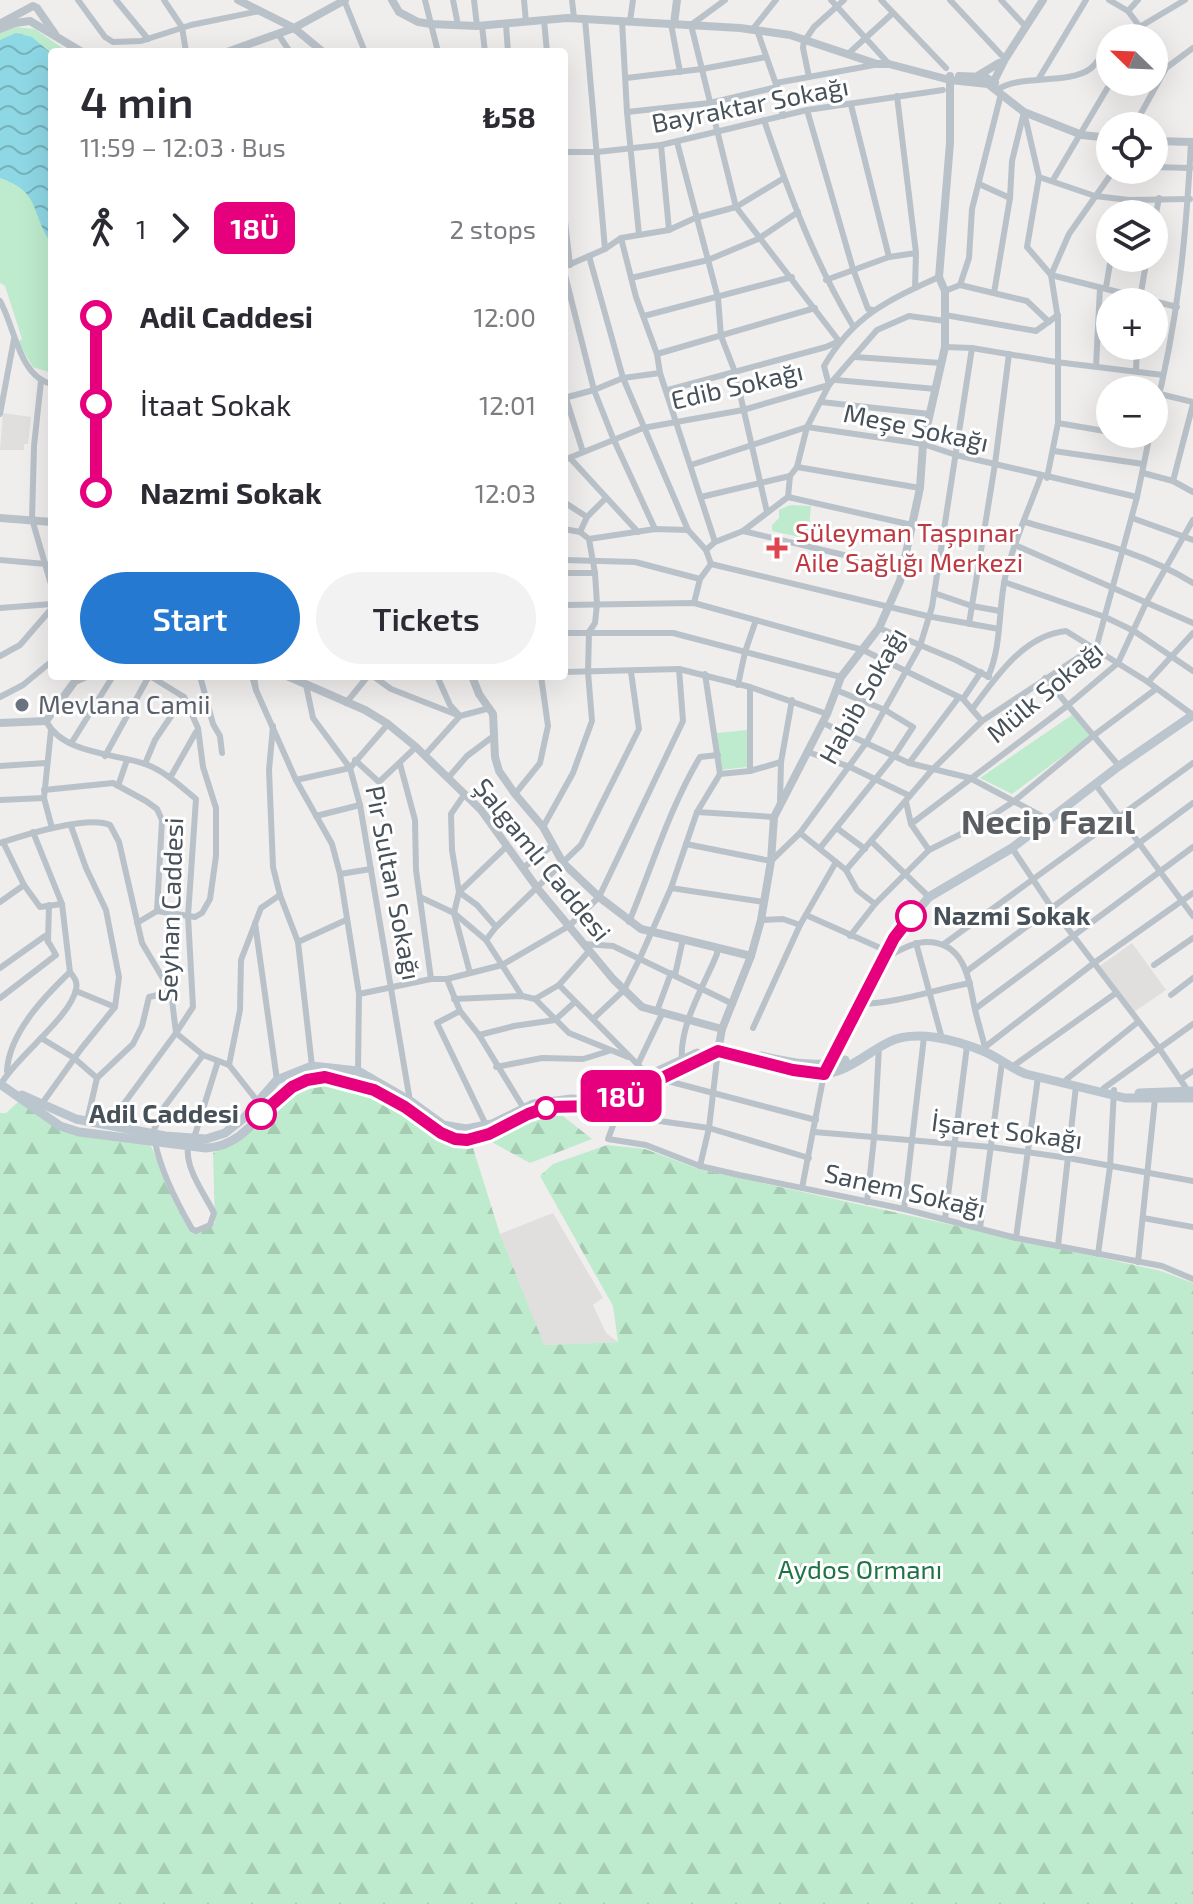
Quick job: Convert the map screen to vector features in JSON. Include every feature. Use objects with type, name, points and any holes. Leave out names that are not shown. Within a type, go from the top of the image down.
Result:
[{"type":"main road","points":[[827,1070],[885,954],[911,916],[929,897],[1012,848],[1119,766],[1193,715]]},
{"type":"main road","points":[[827,1070],[906,1032],[941,1035],[985,1049],[1028,1070],[1110,1091],[1155,1099],[1191,1094]]},
{"type":"main road","points":[[191,1142],[225,1133],[244,1118],[277,1080],[312,1066],[358,1071],[410,1101],[443,1125],[466,1129],[571,1099],[595,1100],[706,1049],[719,1049],[793,1070],[827,1070],[858,1061],[879,1047],[906,1036],[985,1049],[1013,1069],[1076,1086],[1127,1093],[1191,1094]]},
{"type":"main road","points":[[40,1107],[60,1126],[79,1132],[191,1142],[219,1148],[233,1143],[276,1098],[292,1087],[317,1077],[338,1079],[374,1090],[405,1107],[441,1133],[467,1140],[489,1134],[525,1111],[595,1106],[660,1079],[719,1049]]},
{"type":"main road","points":[[0,1084],[40,1107],[154,1138]]},
{"type":"street","points":[[78,0],[105,37],[113,42],[148,39],[257,7]]},
{"type":"street","points":[[116,0],[148,39]]},
{"type":"street","points":[[164,0],[182,27],[185,48]]},
{"type":"street","points":[[238,0],[294,28],[315,48]]},
{"type":"street","points":[[238,48],[294,28],[344,0],[363,48]]},
{"type":"street","points":[[392,0],[399,12],[418,22],[431,24],[506,25],[574,18],[755,30],[805,40],[877,64]]},
{"type":"street","points":[[425,0],[437,48]]},
{"type":"street","points":[[453,0],[458,25]]},
{"type":"street","points":[[474,0],[484,48]]},
{"type":"street","points":[[524,0],[526,22]]},
{"type":"street","points":[[572,0],[574,18]]},
{"type":"street","points":[[633,0],[626,21],[626,78],[639,235]]},
{"type":"street","points":[[677,0],[672,24],[680,72]]},
{"type":"street","points":[[691,25],[725,0]]},
{"type":"street","points":[[755,30],[776,0]]},
{"type":"street","points":[[831,0],[889,64]]},
{"type":"street","points":[[809,77],[803,48],[805,40],[814,27],[844,0]]},
{"type":"street","points":[[700,1166],[709,1128],[722,1029],[751,956],[761,920],[771,861],[774,817],[825,718],[841,677],[879,628],[903,569],[920,488],[923,444],[945,347],[945,291],[939,277],[950,143],[947,76],[881,0]]},
{"type":"street","points":[[950,0],[1002,61]]},
{"type":"street","points":[[1001,0],[1026,27]]},
{"type":"street","points":[[960,285],[969,258],[972,209],[1002,61],[1043,0]]},
{"type":"street","points":[[1038,80],[1086,0]]},
{"type":"street","points":[[1109,0],[1128,11],[1138,24]]},
{"type":"street","points":[[1128,11],[1138,0]]},
{"type":"street","points":[[1145,24],[1185,0]]},
{"type":"street","points":[[35,6],[24,14],[30,21],[76,48]]},
{"type":"street","points":[[0,27],[35,6]]},
{"type":"street","points":[[35,6],[58,37]]},
{"type":"street","points":[[849,53],[893,13]]},
{"type":"street","points":[[585,19],[605,249]]},
{"type":"street","points":[[544,20],[547,48]]},
{"type":"street","points":[[0,27],[30,21]]},
{"type":"street","points":[[506,25],[508,48]]},
{"type":"street","points":[[691,25],[736,207],[758,239],[792,277],[838,342]]},
{"type":"street","points":[[755,30],[776,85],[783,116]]},
{"type":"street","points":[[278,34],[287,48]]},
{"type":"street","points":[[1142,112],[1166,68],[1193,49]]},
{"type":"street","points":[[626,78],[766,57]]},
{"type":"street","points":[[978,76],[1002,61]]},
{"type":"street","points":[[627,112],[710,103],[809,77],[877,64],[996,87],[1089,70],[1096,61]]},
{"type":"street","points":[[947,76],[978,76],[1021,109],[1082,135],[1096,136]]},
{"type":"street","points":[[947,76],[943,90],[949,106]]},
{"type":"street","name":"Bayraktar Sokağı","points":[[568,152],[661,145],[807,110],[943,90]]},
{"type":"street","points":[[897,96],[916,253],[915,288]]},
{"type":"street","points":[[1053,180],[1103,96]]},
{"type":"street","points":[[851,105],[889,257]]},
{"type":"street","points":[[973,708],[997,656],[1004,582],[1015,545],[1054,451],[1058,423],[1058,315],[1051,275],[1027,247],[1039,177],[1021,109]]},
{"type":"street","points":[[994,293],[1021,109]]},
{"type":"street","points":[[807,110],[853,269],[868,309],[873,310]]},
{"type":"street","points":[[764,120],[826,280],[853,326]]},
{"type":"street","points":[[945,347],[972,348],[1163,375],[1177,307],[1190,199],[1192,142],[1168,141]]},
{"type":"street","points":[[677,142],[718,298],[721,336],[735,372],[767,512]]},
{"type":"street","points":[[661,145],[669,230]]},
{"type":"street","points":[[1168,167],[1190,168]]},
{"type":"street","points":[[1039,177],[1095,196],[1129,200],[1190,199]]},
{"type":"street","points":[[568,267],[621,238],[669,230],[695,218],[736,207],[784,178]]},
{"type":"street","points":[[979,184],[1010,198]]},
{"type":"street","points":[[1051,275],[1069,234],[1104,184]]},
{"type":"street","points":[[631,278],[708,260],[758,239],[798,212]]},
{"type":"street","points":[[621,238],[660,373],[715,542]]},
{"type":"street","points":[[826,280],[889,257],[916,253]]},
{"type":"street","points":[[589,256],[623,378],[688,530],[706,550],[711,564]]},
{"type":"street","points":[[1183,256],[1193,258]]},
{"type":"street","points":[[1051,275],[1103,288],[1107,272]]},
{"type":"street","points":[[568,277],[594,390],[655,529]]},
{"type":"street","points":[[644,316],[792,277]]},
{"type":"street","points":[[788,497],[790,476],[797,467],[807,427],[829,385],[824,366],[838,342],[873,310],[939,277]]},
{"type":"street","points":[[945,291],[960,285],[1027,301],[1049,322],[1058,315]]},
{"type":"street","points":[[0,301],[28,365],[41,381],[48,383]]},
{"type":"street","points":[[1168,305],[1177,307]]},
{"type":"street","points":[[657,354],[815,308]]},
{"type":"street","name":"Edib Sokağı","points":[[568,459],[643,428],[743,410],[829,385],[877,330],[909,316],[1036,331],[1049,322]]},
{"type":"street","points":[[0,414],[14,337]]},
{"type":"street","points":[[668,390],[838,342]]},
{"type":"street","name":"Habib Sokağı","points":[[771,861],[800,833],[850,767],[920,646],[934,593],[972,348]]},
{"type":"street","points":[[969,624],[1009,354]]},
{"type":"street","points":[[855,357],[941,363]]},
{"type":"street","points":[[1096,366],[1097,360]]},
{"type":"street","points":[[1136,360],[1136,371]]},
{"type":"street","points":[[568,395],[594,390],[623,378],[660,373]]},
{"type":"street","points":[[836,380],[936,389]]},
{"type":"street","points":[[41,381],[34,446],[32,519],[48,572]]},
{"type":"street","points":[[1168,396],[1193,403],[1173,481]]},
{"type":"street","points":[[821,402],[930,414]]},
{"type":"street","points":[[568,405],[583,452]]},
{"type":"street","points":[[1058,423],[1096,430]]},
{"type":"street","name":"Meşe Sokağı","points":[[691,465],[807,427],[923,444],[1044,477],[1137,497]]},
{"type":"street","points":[[846,870],[932,770],[982,721],[1097,645],[1132,518],[1146,448]]},
{"type":"street","points":[[1054,451],[1143,464]]},
{"type":"street","points":[[568,460],[638,532]]},
{"type":"street","points":[[797,467],[920,488]]},
{"type":"street","points":[[1143,473],[1173,481],[1193,492]]},
{"type":"street","points":[[701,497],[790,476]]},
{"type":"street","points":[[706,550],[715,542],[743,531],[788,497],[912,525]]},
{"type":"street","points":[[580,532],[587,517],[605,499]]},
{"type":"street","points":[[568,505],[587,517]]},
{"type":"street","points":[[0,518],[48,521]]},
{"type":"street","points":[[1132,518],[1193,540]]},
{"type":"street","name":"Mülk Sokağı","points":[[911,824],[1067,706],[1118,663],[1147,601],[1193,520]]},
{"type":"street","points":[[1025,522],[1123,550],[1166,566],[1193,583]]},
{"type":"street","points":[[589,539],[655,529],[688,530]]},
{"type":"street","points":[[543,827],[573,773],[592,721],[588,672],[589,632],[595,623],[597,604],[595,573],[589,539],[580,532],[568,530]]},
{"type":"street","points":[[743,531],[903,569]]},
{"type":"street","points":[[1015,545],[1193,623]]},
{"type":"street","points":[[0,560],[46,564]]},
{"type":"street","points":[[568,560],[635,562],[700,579]]},
{"type":"street","points":[[694,603],[700,579],[711,564]]},
{"type":"street","points":[[711,564],[927,616],[999,629]]},
{"type":"street","points":[[568,573],[595,573]]},
{"type":"street","points":[[1004,582],[1105,617],[1134,631],[1193,671]]},
{"type":"street","points":[[934,593],[972,606],[1000,611]]},
{"type":"street","points":[[568,605],[694,603],[863,650],[961,698],[982,721]]},
{"type":"street","points":[[0,608],[48,606]]},
{"type":"street","points":[[0,656],[20,645],[48,611]]},
{"type":"street","points":[[738,685],[756,620]]},
{"type":"street","points":[[879,628],[987,676]]},
{"type":"street","points":[[909,763],[961,698],[1024,648],[1057,632],[1066,631],[1148,682],[1193,715]]},
{"type":"street","points":[[568,633],[673,633],[841,677]]},
{"type":"street","points":[[1148,682],[1193,633]]},
{"type":"street","points":[[0,697],[23,685],[48,664]]},
{"type":"street","points":[[568,672],[679,669],[750,687],[792,700],[866,743],[909,763],[970,778],[1049,820]]},
{"type":"street","points":[[359,994],[431,979],[447,979],[502,965],[569,926],[599,897],[683,721],[679,669]]},
{"type":"street","points":[[486,940],[581,845],[639,729],[631,672]]},
{"type":"street","points":[[593,1019],[624,990],[653,933],[697,812],[720,774],[705,674]]},
{"type":"street","points":[[1045,678],[1119,766]]},
{"type":"street","points":[[46,721],[77,680]]},
{"type":"street","points":[[72,742],[111,680]]},
{"type":"street","points":[[105,756],[148,680]]},
{"type":"street","points":[[137,923],[157,911],[195,917],[202,913],[210,899],[216,856],[216,808],[203,767],[197,731],[184,697],[156,680]]},
{"type":"street","points":[[201,680],[213,724],[220,736],[222,753]]},
{"type":"street","points":[[254,680],[296,780],[332,844],[340,874],[359,994],[358,1071]]},
{"type":"street","name":"Şalgamlı Caddesi","points":[[297,680],[388,724],[425,755],[481,810],[538,889],[642,1007],[722,1029]]},
{"type":"street","points":[[346,703],[367,680]]},
{"type":"street","points":[[377,680],[391,689],[460,716]]},
{"type":"street","points":[[439,680],[450,705],[460,716]]},
{"type":"street","points":[[474,680],[479,694],[491,708],[499,771],[543,827],[563,863],[599,897],[641,929],[751,956]]},
{"type":"street","points":[[515,794],[540,763],[548,726],[542,680]]},
{"type":"street","name":"Pir Sultan Sokağı","points":[[306,685],[313,718],[350,768],[360,805],[410,1101]]},
{"type":"street","points":[[750,687],[750,771]]},
{"type":"street","points":[[850,936],[875,904],[929,850],[973,828],[1013,802],[1156,689]]},
{"type":"street","points":[[820,848],[877,779],[913,727],[885,710],[836,690]]},
{"type":"street","points":[[145,764],[155,740],[184,697]]},
{"type":"street","points":[[780,803],[781,762],[792,700]]},
{"type":"street","points":[[425,755],[460,716],[491,708]]},
{"type":"street","points":[[0,723],[46,721]]},
{"type":"street","points":[[46,721],[51,730],[44,794],[52,828]]},
{"type":"street","points":[[296,780],[350,768],[388,724]]},
{"type":"street","points":[[273,725],[269,770],[273,867],[298,942],[312,1066]]},
{"type":"street","name":"Seyhan Caddesi","points":[[51,730],[105,756],[145,764],[170,778],[196,799],[188,916],[193,1007],[109,1124]]},
{"type":"street","points":[[170,778],[197,731]]},
{"type":"street","points":[[448,778],[467,756],[495,735]]},
{"type":"street","points":[[355,760],[379,782],[416,747]]},
{"type":"street","points":[[808,752],[877,779],[908,799]]},
{"type":"street","points":[[629,922],[668,821],[688,779],[700,757],[718,755]]},
{"type":"street","points":[[118,786],[127,760]]},
{"type":"street","points":[[720,774],[750,771],[781,762]]},
{"type":"street","points":[[0,766],[46,763]]},
{"type":"street","points":[[944,944],[1193,763]]},
{"type":"street","points":[[400,764],[415,820],[420,897],[431,979]]},
{"type":"street","points":[[0,800],[113,783],[157,809],[162,820],[157,911]]},
{"type":"street","points":[[1096,785],[1193,916]]},
{"type":"street","points":[[464,795],[451,814],[453,868],[459,892],[454,913],[470,973]]},
{"type":"street","points":[[908,799],[911,824],[929,850]]},
{"type":"street","points":[[967,971],[1193,803]]},
{"type":"street","points":[[316,816],[360,805]]},
{"type":"street","points":[[697,812],[774,817]]},
{"type":"street","points":[[62,904],[40,907],[24,885],[2,842],[33,832],[98,820],[110,825],[119,842],[142,943],[171,992],[176,1033],[203,1055],[229,1065],[258,1102]]},
{"type":"street","points":[[40,1107],[115,1007],[119,977],[106,910],[71,826]]},
{"type":"street","points":[[838,829],[865,849]]},
{"type":"street","points":[[0,1084],[7,1072],[41,1038],[76,991],[76,980],[70,972],[62,904],[33,832]]},
{"type":"street","points":[[800,833],[846,870],[857,890],[875,904]]},
{"type":"street","points":[[871,841],[929,897]]},
{"type":"street","points":[[686,844],[771,861]]},
{"type":"street","points":[[459,892],[507,846]]},
{"type":"street","points":[[523,868],[552,846]]},
{"type":"street","points":[[975,1009],[1193,847]]},
{"type":"street","points":[[1012,848],[1052,908],[1191,1094]]},
{"type":"street","points":[[753,1028],[800,925],[836,862]]},
{"type":"street","points":[[340,874],[371,869]]},
{"type":"street","points":[[0,902],[24,885]]},
{"type":"street","points":[[671,888],[764,902]]},
{"type":"street","points":[[459,892],[477,905],[496,927]]},
{"type":"street","points":[[806,915],[885,954],[916,943],[944,944],[958,953],[967,971],[985,1049],[1094,963],[1193,893]]},
{"type":"street","points":[[229,1065],[240,1010],[241,960],[261,908],[280,895]]},
{"type":"street","points":[[420,897],[454,913],[486,940],[522,996]]},
{"type":"street","points":[[48,943],[49,905]]},
{"type":"street","points":[[761,920],[783,919],[800,925]]},
{"type":"street","points":[[254,920],[277,1080]]},
{"type":"street","points":[[298,942],[346,920]]},
{"type":"street","points":[[0,968],[45,936],[56,955],[0,998]]},
{"type":"street","points":[[1154,965],[1193,938]]},
{"type":"street","points":[[638,1064],[660,1011],[683,939]]},
{"type":"street","points":[[916,943],[941,1035]]},
{"type":"street","points":[[535,999],[559,985],[587,947],[613,946],[733,1004]]},
{"type":"street","points":[[682,1060],[682,1044],[689,1020],[717,949]]},
{"type":"street","points":[[7,1072],[8,1056],[17,1038],[53,988],[70,972]]},
{"type":"street","points":[[1171,995],[1193,978]]},
{"type":"street","points":[[447,979],[460,1011],[479,1035],[525,1111]]},
{"type":"street","points":[[860,1004],[898,1001],[928,991],[970,983]]},
{"type":"street","points":[[559,985],[649,1076]]},
{"type":"street","points":[[76,991],[115,1007]]},
{"type":"street","points":[[87,1121],[97,1078],[133,1044],[142,1026],[149,997],[171,992]]},
{"type":"street","points":[[1016,1064],[1116,993]]},
{"type":"street","points":[[454,999],[522,996],[535,999],[569,1033],[631,1057]]},
{"type":"street","points":[[479,1035],[555,1020],[575,1002]]},
{"type":"street","points":[[460,1011],[437,1023],[486,1125]]},
{"type":"street","points":[[1067,1079],[1138,1022]]},
{"type":"street","points":[[1098,1254],[1110,1167],[1110,1091],[1159,1048],[1193,1024]]},
{"type":"street","points":[[904,1209],[924,1037]]},
{"type":"street","points":[[41,1038],[74,1058],[97,1078]]},
{"type":"street","points":[[945,1219],[967,1046]]},
{"type":"street","points":[[867,1202],[879,1047]]},
{"type":"street","points":[[496,1067],[542,1058],[583,1059],[609,1051]]},
{"type":"street","points":[[203,1055],[165,1106],[154,1138],[178,1205],[196,1231],[210,1225],[214,1213],[187,1154],[218,1061]]},
{"type":"street","points":[[980,1228],[1002,1062]]},
{"type":"street","points":[[802,1188],[827,1070]]},
{"type":"street","points":[[1181,1079],[1193,1071]]},
{"type":"street","points":[[1016,1238],[1038,1077]]},
{"type":"street","points":[[660,1079],[816,1120]]},
{"type":"street","points":[[1058,1246],[1076,1086]]},
{"type":"street","points":[[618,1097],[617,1115],[709,1128],[809,1158]]},
{"type":"street","points":[[1138,1262],[1155,1099]]},
{"type":"street","name":"Sanem Sokağı","points":[[617,1115],[608,1139],[646,1145],[700,1166],[904,1209],[1016,1238],[1162,1266],[1193,1279]]},
{"type":"street","name":"İşaret Sokağı","points":[[814,1132],[991,1147],[1193,1181]]},
{"type":"street","points":[[1143,1218],[1193,1227]]},
{"type":"shaded area","points":[[3,413],[31,417],[28,444],[24,444],[24,450],[0,450]]},
{"type":"shaded area","points":[[1132,943],[1166,990],[1134,1012],[1100,966]]},
{"type":"shaded area","points":[[553,1213],[603,1298],[593,1305],[606,1333],[618,1342],[543,1345],[500,1234]]},
{"type":"green space","points":[[16,27],[35,29],[62,48],[48,48],[48,372],[33,367],[18,342],[22,339],[5,286],[0,283],[0,33]]},
{"type":"green space","points":[[790,505],[811,506],[808,539],[772,531],[772,525],[779,518],[779,510]]},
{"type":"green space","points":[[1072,715],[1090,736],[1012,794],[980,778]]},
{"type":"green space","points":[[747,730],[747,767],[720,770],[717,733]]},
{"type":"green space","name":"Aydos Ormanı","points":[[323,1081],[367,1091],[439,1140],[473,1148],[500,1234],[544,1345],[618,1342],[613,1306],[540,1176],[553,1164],[607,1145],[645,1149],[699,1169],[1161,1271],[1193,1283],[1193,1904],[0,1904],[0,1113],[6,1113],[18,1102],[62,1130],[149,1142],[190,1231],[215,1223],[213,1153],[228,1146],[281,1096]]},
{"type":"green space","points":[[559,1113],[592,1139],[530,1163],[488,1140],[537,1116]]},
{"type":"water","points":[[16,33],[32,37],[48,51],[48,238],[29,197],[23,190],[0,178],[0,40]]},
{"type":"bus line","name":"18Ü","points":[[261,1114],[292,1087],[325,1077],[374,1090],[421,1117],[441,1133],[467,1140],[489,1134],[548,1107],[595,1106],[718,1051],[793,1070],[824,1074],[894,938],[911,916]]},
{"type":"place","name":"Süleyman Taşpınar Aile Sağlığı Merkezi","points":[[777,548]]},
{"type":"place","name":"Mevlana Camii","points":[[22,705]]},
{"type":"place","name":"Nazmi Sokak","points":[[911,916]]},
{"type":"place","name":"Adil Caddesi","points":[[261,1114]]},
{"type":"district","name":"Necip Fazıl","points":[[1048,822]]}]
